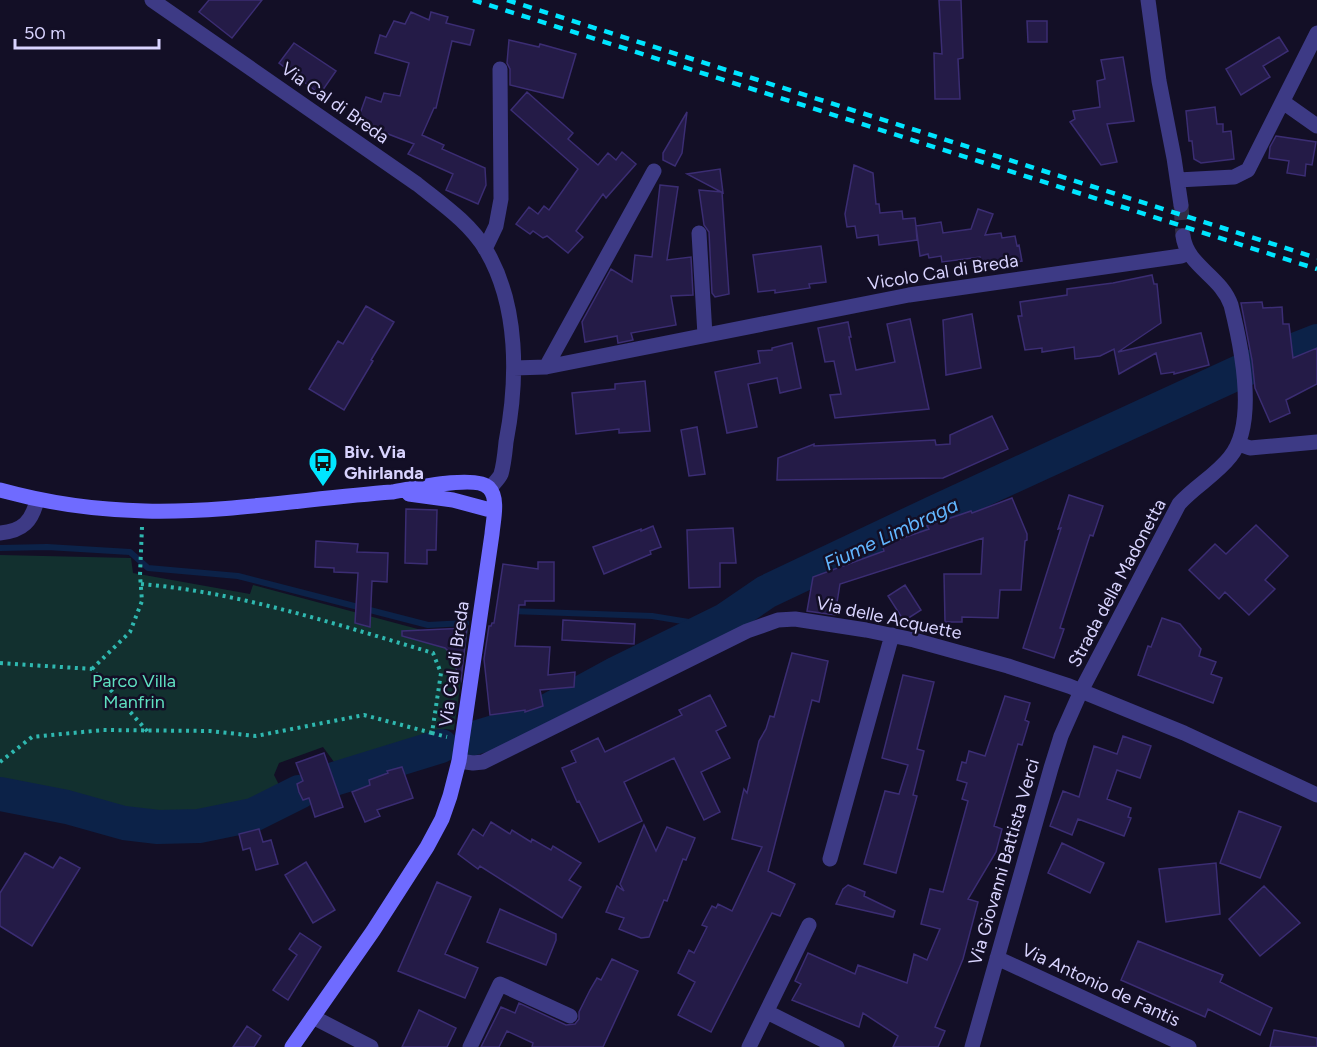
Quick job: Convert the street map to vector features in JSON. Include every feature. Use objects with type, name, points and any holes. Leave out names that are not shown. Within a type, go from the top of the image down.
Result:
[{"type":"street","name":"Via Cal di Breda","points":[[153,0],[417,184],[456,215],[485,249],[494,264],[505,296],[514,368],[510,422],[501,474],[490,489],[494,511],[459,761],[450,796],[442,819],[427,847],[373,931],[292,1047]]},
{"type":"street","points":[[1148,0],[1159,81],[1181,205]]},
{"type":"street","points":[[1178,180],[1234,177],[1248,170],[1317,33]]},
{"type":"street","points":[[485,249],[496,226],[501,199],[500,69]]},
{"type":"street","points":[[1283,102],[1317,126]]},
{"type":"street","points":[[546,367],[654,171]]},
{"type":"street","points":[[699,233],[705,335]]},
{"type":"street","name":"Strada della Madonetta","points":[[1081,691],[1179,504],[1197,485],[1230,458],[1239,444],[1246,412],[1245,382],[1235,322],[1228,296],[1211,275],[1188,253],[1183,236]]},
{"type":"street","name":"Vicolo Cal di Breda","points":[[514,368],[546,367],[909,295],[1181,256],[1188,253]]},
{"type":"street","points":[[1239,444],[1250,448],[1317,442]]},
{"type":"street","points":[[0,490],[37,500],[146,511],[192,510],[392,492],[463,482],[484,484],[490,489]]},
{"type":"street","points":[[392,492],[453,500],[494,511]]},
{"type":"street","points":[[0,533],[18,530],[33,517],[37,500]]},
{"type":"street","name":"Via delle Acquette","points":[[459,761],[483,762],[765,623],[795,619],[892,635],[1008,666],[1081,691],[1221,750],[1317,795]]},
{"type":"street","points":[[830,859],[892,635]]},
{"type":"street","name":"Via Giovanni Battista Verci","points":[[972,1047],[1051,768],[1061,736],[1081,691]]},
{"type":"street","points":[[749,1047],[809,925]]},
{"type":"street","name":"Via Antonio de Fantis","points":[[997,958],[1188,1047]]},
{"type":"street","points":[[470,1047],[500,984],[570,1016]]},
{"type":"street","points":[[767,1012],[837,1047]]},
{"type":"street","points":[[313,1017],[371,1047]]},
{"type":"path","points":[[92,669],[130,632],[142,601],[140,575],[142,527]]},
{"type":"path","points":[[141,584],[160,585],[245,600],[433,653],[441,673],[432,733]]},
{"type":"path","points":[[0,663],[92,669],[148,732]]},
{"type":"path","points":[[0,762],[32,737],[103,730],[210,731],[256,736],[364,715],[443,736]]},
{"type":"green space","name":"Parco Villa Manfrin","points":[[0,555],[131,558],[133,573],[250,594],[253,585],[429,632],[468,630],[454,730],[444,729],[442,741],[337,766],[323,747],[279,763],[274,775],[282,791],[185,818],[0,784]]},
{"type":"building","points":[[209,0],[262,0],[232,38],[199,12]]},
{"type":"building","points":[[939,0],[961,0],[963,58],[958,59],[960,99],[935,99],[934,53],[942,54]]},
{"type":"building","points":[[411,12],[429,20],[431,12],[448,17],[446,23],[474,30],[470,45],[452,41],[436,108],[422,135],[444,145],[442,149],[485,168],[486,185],[478,204],[446,190],[453,174],[408,154],[414,144],[357,122],[366,97],[381,102],[384,93],[400,96],[409,63],[375,53],[380,35],[386,37],[394,21],[405,24]]},
{"type":"building","points":[[1027,21],[1047,21],[1047,42],[1028,42]]},
{"type":"building","points":[[1279,37],[1288,51],[1263,66],[1270,77],[1241,95],[1226,69]]},
{"type":"building","points":[[509,40],[539,47],[540,44],[576,54],[563,98],[510,85],[510,69],[507,63]]},
{"type":"building","points":[[294,43],[336,71],[320,94],[279,63]]},
{"type":"building","points":[[1123,57],[1134,121],[1107,124],[1117,162],[1101,165],[1070,122],[1075,119],[1073,111],[1100,107],[1097,81],[1105,79],[1101,60]]},
{"type":"building","points":[[527,92],[573,133],[568,139],[598,165],[608,153],[616,160],[622,152],[636,164],[606,198],[603,194],[576,231],[583,237],[568,253],[547,236],[543,238],[533,231],[530,234],[516,224],[529,207],[538,214],[544,206],[549,210],[578,169],[511,110]]},
{"type":"building","points":[[1215,107],[1217,124],[1223,124],[1223,132],[1231,131],[1234,159],[1201,163],[1194,159],[1192,141],[1189,141],[1186,111]]},
{"type":"building","points":[[687,112],[682,153],[675,166],[663,160],[663,153]]},
{"type":"building","points":[[1276,136],[1316,142],[1312,165],[1306,164],[1305,176],[1287,173],[1289,161],[1269,158],[1270,147]]},
{"type":"building","points":[[854,165],[873,173],[876,204],[879,204],[880,213],[902,211],[903,219],[915,218],[917,240],[879,245],[878,235],[857,238],[855,226],[847,227],[845,214]]},
{"type":"building","points":[[720,169],[723,193],[687,174]]},
{"type":"building","points":[[660,185],[678,187],[667,260],[691,257],[693,295],[671,296],[676,325],[631,333],[633,340],[618,343],[617,336],[585,342],[582,322],[611,269],[632,282],[635,255],[652,257]]},
{"type":"building","points":[[699,190],[722,192],[729,294],[715,297],[712,293],[709,232],[704,225]]},
{"type":"building","points":[[978,209],[993,214],[985,235],[1001,233],[1002,238],[1015,236],[1022,261],[982,267],[980,257],[942,262],[941,256],[929,258],[928,254],[920,256],[916,226],[941,222],[943,233],[971,229]]},
{"type":"building","points":[[821,246],[826,282],[809,284],[810,288],[775,293],[775,290],[758,292],[753,255]]},
{"type":"building","points":[[1152,275],[1154,284],[1157,284],[1161,323],[1118,352],[1201,333],[1209,365],[1174,374],[1174,372],[1161,374],[1156,353],[1119,374],[1114,349],[1100,356],[1075,359],[1074,347],[1042,352],[1042,348],[1025,350],[1018,316],[1022,316],[1020,302],[1067,295],[1067,289]]},
{"type":"building","points":[[1262,302],[1263,308],[1282,307],[1283,324],[1289,324],[1293,358],[1317,348],[1317,384],[1286,400],[1290,413],[1270,422],[1255,388],[1241,303]]},
{"type":"building","points":[[366,306],[394,322],[344,410],[309,389],[338,341],[343,344]]},
{"type":"building","points":[[972,314],[981,368],[946,375],[943,320]]},
{"type":"building","points":[[910,319],[929,409],[835,418],[830,395],[841,394],[834,361],[825,362],[818,328],[848,322],[856,370],[895,362],[887,324]]},
{"type":"building","points":[[792,343],[801,388],[780,393],[777,378],[748,384],[757,427],[727,433],[715,372],[760,363],[758,351],[772,350],[772,348]]},
{"type":"building","points":[[645,381],[650,431],[619,433],[619,429],[576,434],[572,393],[615,389],[615,384]]},
{"type":"building","points":[[992,416],[1008,449],[943,478],[777,480],[778,458],[814,444],[814,446],[935,440],[936,445],[950,444],[950,435]]},
{"type":"building","points":[[697,427],[705,474],[689,476],[681,430]]},
{"type":"building","points":[[1069,495],[1103,506],[1093,536],[1090,535],[1060,628],[1064,629],[1054,658],[1023,648],[1061,528],[1058,529]]},
{"type":"building","points":[[1012,498],[1027,534],[1027,540],[1025,541],[1021,590],[1000,590],[998,618],[962,617],[962,622],[945,622],[944,574],[981,574],[983,538],[840,584],[835,615],[807,611],[813,577],[884,551],[882,545],[929,529],[927,526]]},
{"type":"building","points":[[406,509],[437,510],[436,550],[427,550],[427,564],[405,563]]},
{"type":"building","points":[[1256,525],[1288,556],[1265,580],[1275,589],[1249,615],[1225,592],[1219,599],[1189,570],[1215,544],[1226,554]]},
{"type":"building","points":[[653,526],[661,547],[650,551],[651,554],[604,574],[593,547]]},
{"type":"building","points":[[733,528],[736,563],[720,563],[720,587],[689,588],[687,530]]},
{"type":"building","points":[[316,541],[358,544],[357,552],[388,553],[387,582],[372,581],[370,627],[355,623],[358,573],[334,572],[334,568],[315,567]]},
{"type":"building","points":[[538,562],[554,562],[554,601],[525,601],[525,605],[519,605],[515,646],[550,647],[548,675],[575,672],[574,687],[540,690],[543,706],[525,712],[525,710],[490,715],[484,659],[489,626],[494,623],[503,564],[538,569]]},
{"type":"building","points":[[905,585],[921,610],[904,621],[888,596]]},
{"type":"building","points":[[1162,618],[1180,624],[1201,649],[1199,656],[1216,662],[1211,674],[1222,678],[1213,703],[1138,675],[1148,646],[1151,647]]},
{"type":"building","points":[[563,620],[635,624],[634,644],[562,640]]},
{"type":"building","points":[[467,628],[461,680],[445,648],[402,636],[402,631]]},
{"type":"building","points":[[792,653],[828,661],[819,702],[812,700],[768,871],[795,884],[780,916],[772,913],[711,1032],[678,1015],[695,982],[678,973],[689,950],[694,953],[707,927],[702,925],[712,906],[716,908],[718,904],[732,911],[762,847],[732,839],[744,789],[747,793],[759,741],[770,716],[774,717]]},
{"type":"building","points":[[903,675],[934,682],[917,749],[924,751],[913,795],[917,796],[896,873],[864,864],[885,791],[899,794],[908,765],[882,758]]},
{"type":"building","points":[[710,695],[726,726],[716,731],[730,758],[701,772],[720,812],[704,820],[674,758],[624,782],[642,821],[599,842],[562,768],[576,762],[571,751],[598,738],[605,752],[682,715],[679,710]]},
{"type":"building","points":[[1005,696],[1030,703],[1025,720],[1029,722],[1022,745],[1018,744],[994,826],[1002,829],[996,852],[968,899],[978,902],[963,959],[935,1027],[945,1031],[938,1047],[893,1047],[898,1036],[863,1013],[859,1027],[792,1000],[801,984],[795,981],[808,953],[855,974],[858,965],[907,983],[914,954],[927,960],[940,929],[921,924],[930,889],[943,892],[968,801],[962,799],[967,783],[957,780],[962,762],[966,763],[969,751],[985,756]]},
{"type":"building","points":[[1123,736],[1151,746],[1140,778],[1117,770],[1107,799],[1131,808],[1128,817],[1131,818],[1124,836],[1078,819],[1072,835],[1050,826],[1063,791],[1079,797],[1094,746],[1117,754]]},
{"type":"building","points":[[324,753],[343,807],[315,817],[309,798],[303,800],[299,792],[297,784],[303,781],[296,763]]},
{"type":"building","points":[[402,767],[413,798],[377,810],[380,816],[365,822],[352,792],[370,785],[369,780],[388,773],[387,771]]},
{"type":"building","points":[[1239,811],[1281,827],[1260,878],[1220,863]]},
{"type":"building","points":[[491,822],[510,834],[512,830],[531,842],[532,839],[551,850],[553,846],[581,863],[569,880],[581,887],[562,918],[480,866],[478,869],[458,854],[473,829],[483,836]]},
{"type":"building","points":[[644,825],[656,851],[667,827],[695,838],[686,860],[683,859],[667,901],[664,900],[649,937],[641,938],[619,929],[624,918],[606,912],[617,886],[624,891],[620,884]]},
{"type":"building","points":[[259,829],[263,842],[271,840],[278,864],[256,870],[250,848],[243,850],[239,834]]},
{"type":"building","points":[[1062,843],[1104,863],[1090,893],[1048,873]]},
{"type":"building","points":[[25,853],[53,868],[60,857],[80,868],[32,946],[0,926],[0,893]]},
{"type":"building","points":[[306,862],[335,910],[313,923],[285,875]]},
{"type":"building","points":[[1216,863],[1220,914],[1166,922],[1159,869]]},
{"type":"building","points":[[437,882],[471,897],[445,954],[478,968],[465,998],[398,971]]},
{"type":"building","points":[[848,885],[865,892],[864,896],[895,911],[893,917],[836,904],[843,889]]},
{"type":"building","points":[[1264,886],[1300,923],[1260,956],[1229,919]]},
{"type":"building","points":[[500,909],[556,934],[556,940],[546,965],[487,942]]},
{"type":"building","points":[[300,933],[321,947],[288,1000],[273,990],[297,955],[289,949]]},
{"type":"building","points":[[1138,941],[1223,975],[1220,982],[1272,1008],[1260,1035],[1208,1009],[1205,1017],[1121,980]]},
{"type":"building","points":[[612,959],[638,971],[603,1047],[532,1047],[533,1043],[507,1031],[499,1047],[481,1047],[501,1007],[515,1013],[519,1003],[566,1025],[575,1024],[590,990],[597,978],[601,980]]},
{"type":"building","points":[[419,1010],[456,1028],[447,1047],[402,1047]]},
{"type":"building","points":[[247,1026],[261,1036],[254,1047],[233,1047]]},
{"type":"building","points":[[1274,1030],[1317,1038],[1317,1047],[1270,1047]]},
{"type":"waterway","name":"Fiume Limbraga","points":[[471,739],[527,722],[617,673],[725,620],[766,592],[1246,369],[1317,341]]},
{"type":"waterway","points":[[0,548],[47,547],[130,552],[148,568],[238,576],[428,625],[466,623]]},
{"type":"waterway","points":[[511,611],[652,616],[713,626]]},
{"type":"waterway","name":"Fiume Limbraga","points":[[334,779],[441,746]]},
{"type":"waterway","name":"Fiume Limbraga","points":[[0,794],[67,807],[124,823],[158,827],[199,826],[253,815],[299,792]]},
{"type":"tunnel","points":[[1181,205],[1183,236]]},
{"type":"railway","points":[[473,0],[1317,269]]},
{"type":"railway","points":[[507,0],[1317,258]]},
{"type":"place","name":"Biv. Via Ghirlanda","points":[[323,488]]}]
